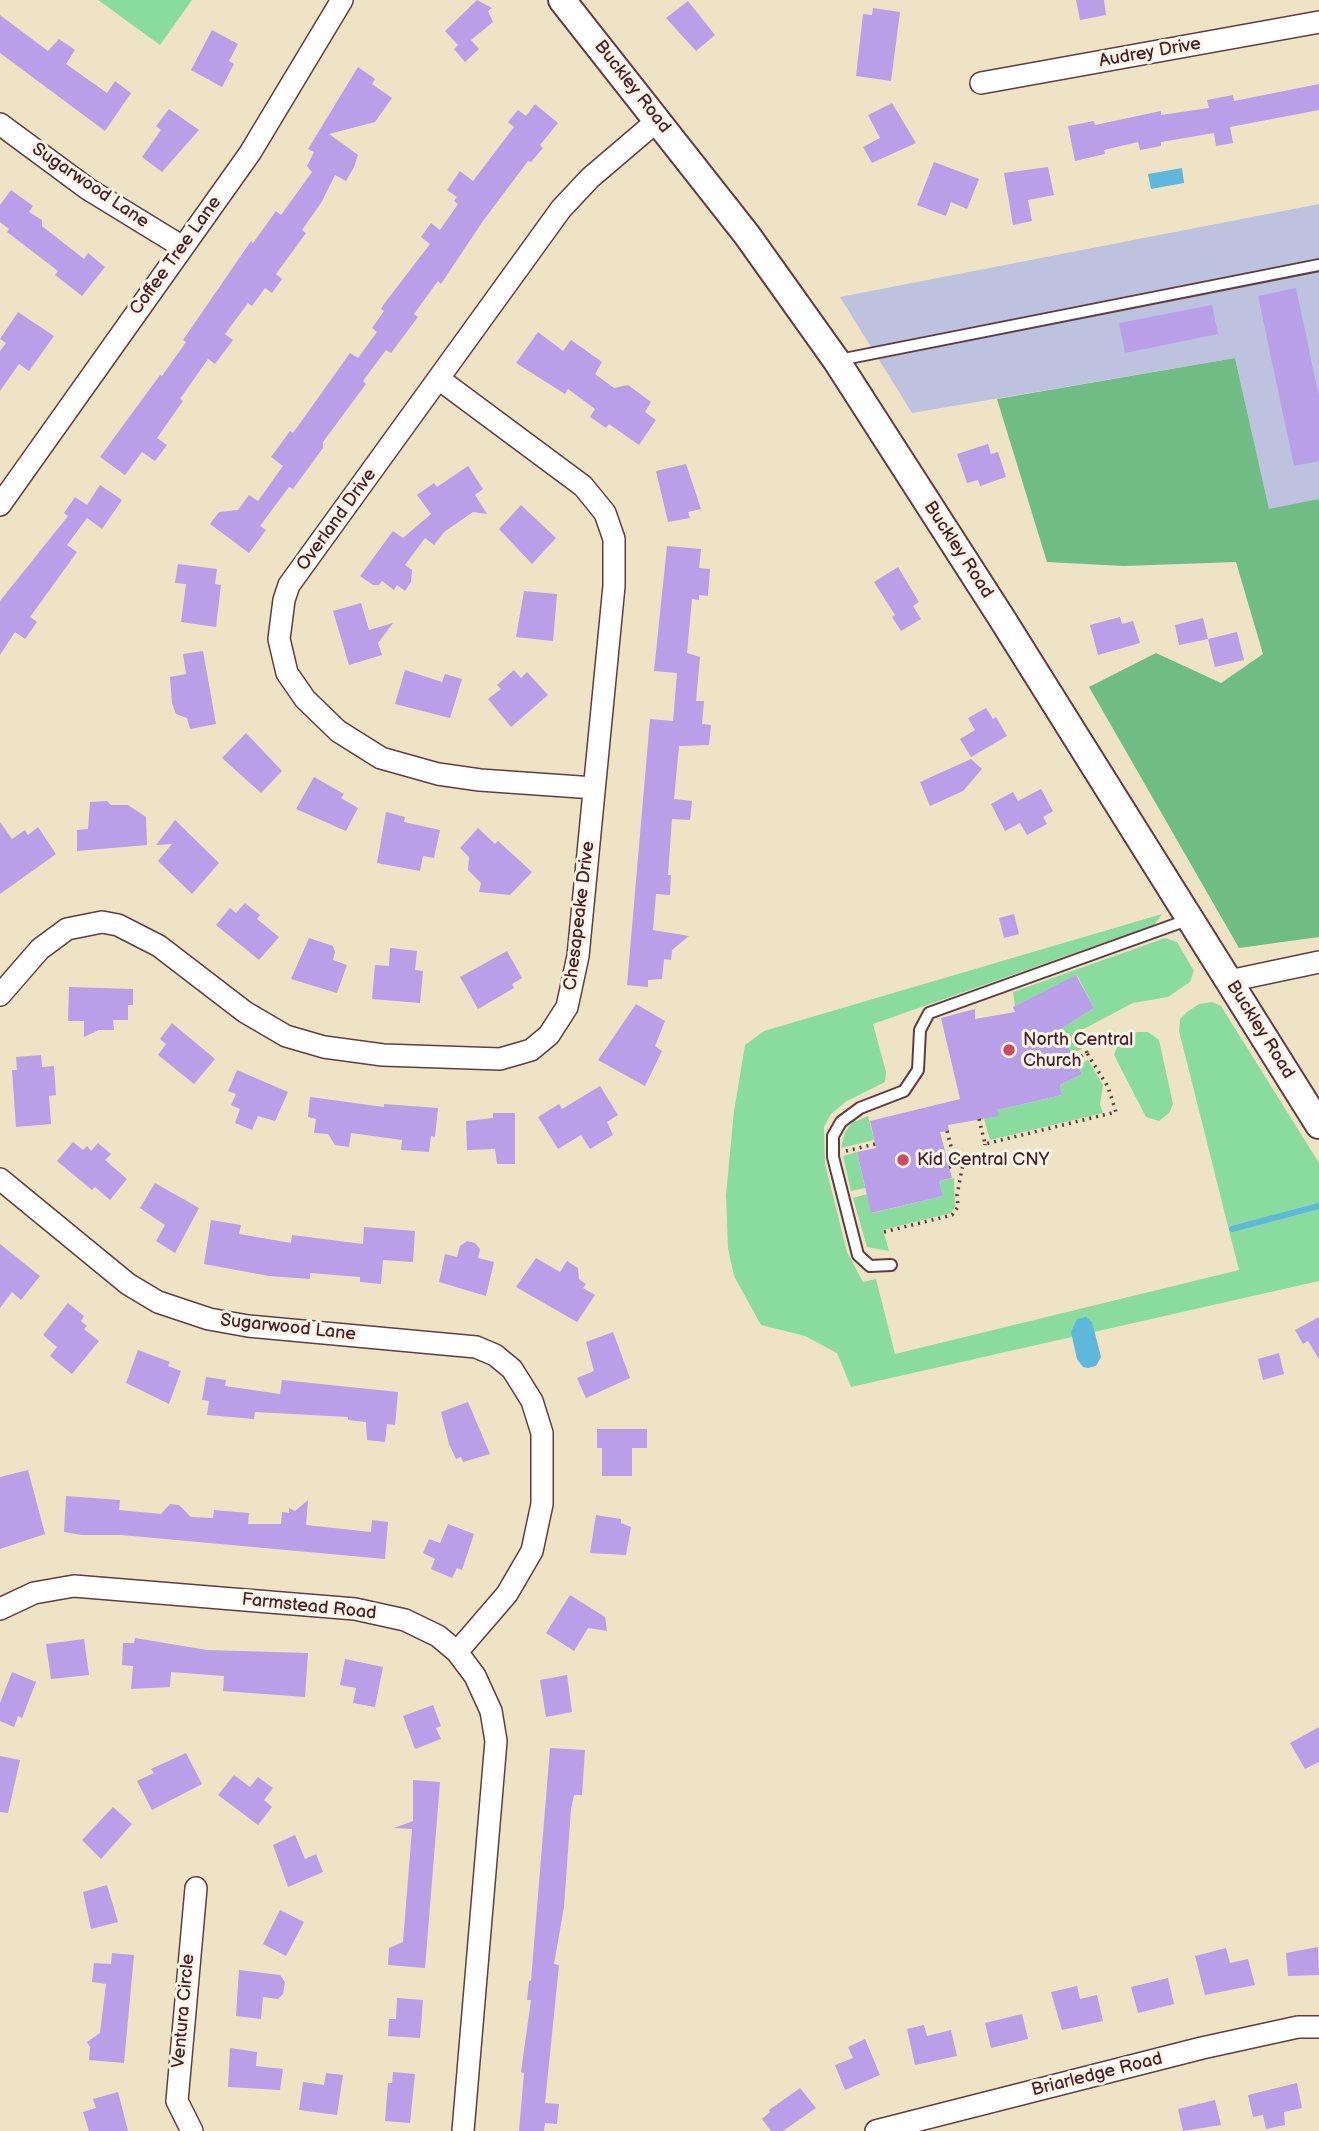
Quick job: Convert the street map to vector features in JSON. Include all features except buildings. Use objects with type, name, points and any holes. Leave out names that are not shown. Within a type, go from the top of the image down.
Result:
[{"type":"street","name":"Coffee Tree Lane","points":[[0,505],[181,246],[250,153],[342,0]]},
{"type":"street","name":"Buckley Road","points":[[562,0],[747,235],[836,360],[1319,1125]]},
{"type":"street","name":"Audrey Drive","points":[[981,83],[1319,22]]},
{"type":"street","name":"Overland Drive","points":[[594,788],[469,779],[438,774],[381,758],[338,731],[305,699],[287,673],[279,639],[284,600],[289,586],[561,209],[590,178],[658,120]]},
{"type":"street","name":"Sugarwood Lane","points":[[0,124],[88,189],[181,246]]},
{"type":"street","name":"Chesapeake Drive","points":[[0,995],[40,949],[67,929],[102,922],[118,925],[159,946],[255,1018],[286,1036],[324,1047],[383,1055],[500,1059],[531,1050],[549,1035],[568,1007],[578,956],[614,586],[614,539],[605,513],[583,486],[439,379]]},
{"type":"street","points":[[1229,981],[1319,962]]},
{"type":"street","name":"Sugarwood Lane","points":[[0,1179],[128,1284],[158,1303],[209,1319],[248,1326],[463,1345],[495,1355],[512,1369],[532,1401],[542,1433],[542,1504],[532,1551],[507,1594],[457,1652]]},
{"type":"street","name":"Farmstead Road","points":[[0,1609],[34,1593],[74,1586],[355,1609],[405,1620],[438,1636],[457,1652],[475,1676],[491,1712],[496,1741],[463,2131]]},
{"type":"street","name":"Ventura Circle","points":[[192,2131],[177,2101],[196,1888]]},
{"type":"street","name":"Briarledge Road","points":[[876,2131],[1202,2048],[1298,2027],[1319,2027]]},
{"type":"lane","points":[[836,360],[1319,265]]},
{"type":"lane","points":[[891,1265],[870,1266],[858,1255],[832,1154],[833,1136],[841,1122],[860,1108],[904,1091],[918,1070],[920,1030],[929,1013],[1190,919]]},
{"type":"path","points":[[985,1144],[1116,1112],[1108,1087],[1087,1053],[1083,1042],[1085,1028]]},
{"type":"path","points":[[1075,1060],[1087,1053]]},
{"type":"path","points":[[949,1167],[985,1158],[985,1144],[979,1119]]},
{"type":"path","points":[[947,1131],[956,1166]]},
{"type":"path","points":[[832,1154],[875,1144]]},
{"type":"path","points":[[884,1232],[952,1215],[958,1207],[957,1195],[963,1164]]},
{"type":"shaded area","points":[[1319,204],[1319,499],[1269,510],[1235,358],[912,413],[840,297]]},
{"type":"green space","points":[[98,0],[192,0],[160,45]]},
{"type":"green space","points":[[1235,358],[1269,509],[1319,499],[1319,937],[1239,948],[1089,687],[1156,653],[1221,683],[1263,654],[1236,562],[1124,566],[1047,562],[997,399]]},
{"type":"green space","points":[[1162,914],[1154,925],[873,1024],[886,1072],[885,1082],[847,1101],[831,1114],[824,1127],[825,1164],[847,1252],[863,1282],[876,1279],[895,1354],[1239,1270],[1179,1031],[1180,1019],[1187,1012],[1199,1004],[1212,1002],[1221,1006],[1319,1163],[1319,1281],[851,1387],[837,1353],[805,1336],[761,1325],[734,1276],[728,1248],[726,1195],[734,1111],[745,1045],[764,1031]]},
{"type":"green space","points":[[1165,938],[1177,942],[1194,971],[1190,982],[1168,997],[1133,1003],[1074,1034],[1082,1049],[1071,1054],[1056,1032],[1094,1008],[1077,975],[1015,1006],[1013,992]]},
{"type":"green space","points":[[1137,1032],[1148,1032],[1159,1040],[1173,1104],[1169,1113],[1159,1121],[1146,1117],[1114,1055],[1119,1042]]},
{"type":"green space","points":[[1088,1060],[1103,1085],[1100,1104],[1103,1113],[990,1140],[984,1119],[997,1110],[1062,1095],[1060,1085],[1082,1074],[1078,1065]]},
{"type":"green space","points":[[868,1116],[874,1140],[841,1148],[845,1132],[852,1123]]},
{"type":"green space","points":[[857,1152],[865,1188],[851,1191],[843,1156]]},
{"type":"green space","points":[[954,1178],[955,1207],[951,1213],[883,1230],[889,1251],[867,1247],[853,1198],[867,1194],[872,1213],[943,1196],[939,1181]]},
{"type":"water","points":[[1182,168],[1184,183],[1151,189],[1148,174]]},
{"type":"water","points":[[1086,1317],[1092,1322],[1101,1357],[1096,1366],[1088,1368],[1083,1367],[1077,1359],[1071,1332],[1077,1319]]},
{"type":"waterway","points":[[1232,1229],[1319,1206]]},
{"type":"place","name":"North Central Church","points":[[1009,1050]]},
{"type":"place","name":"Kid Central CNY","points":[[903,1160]]}]
